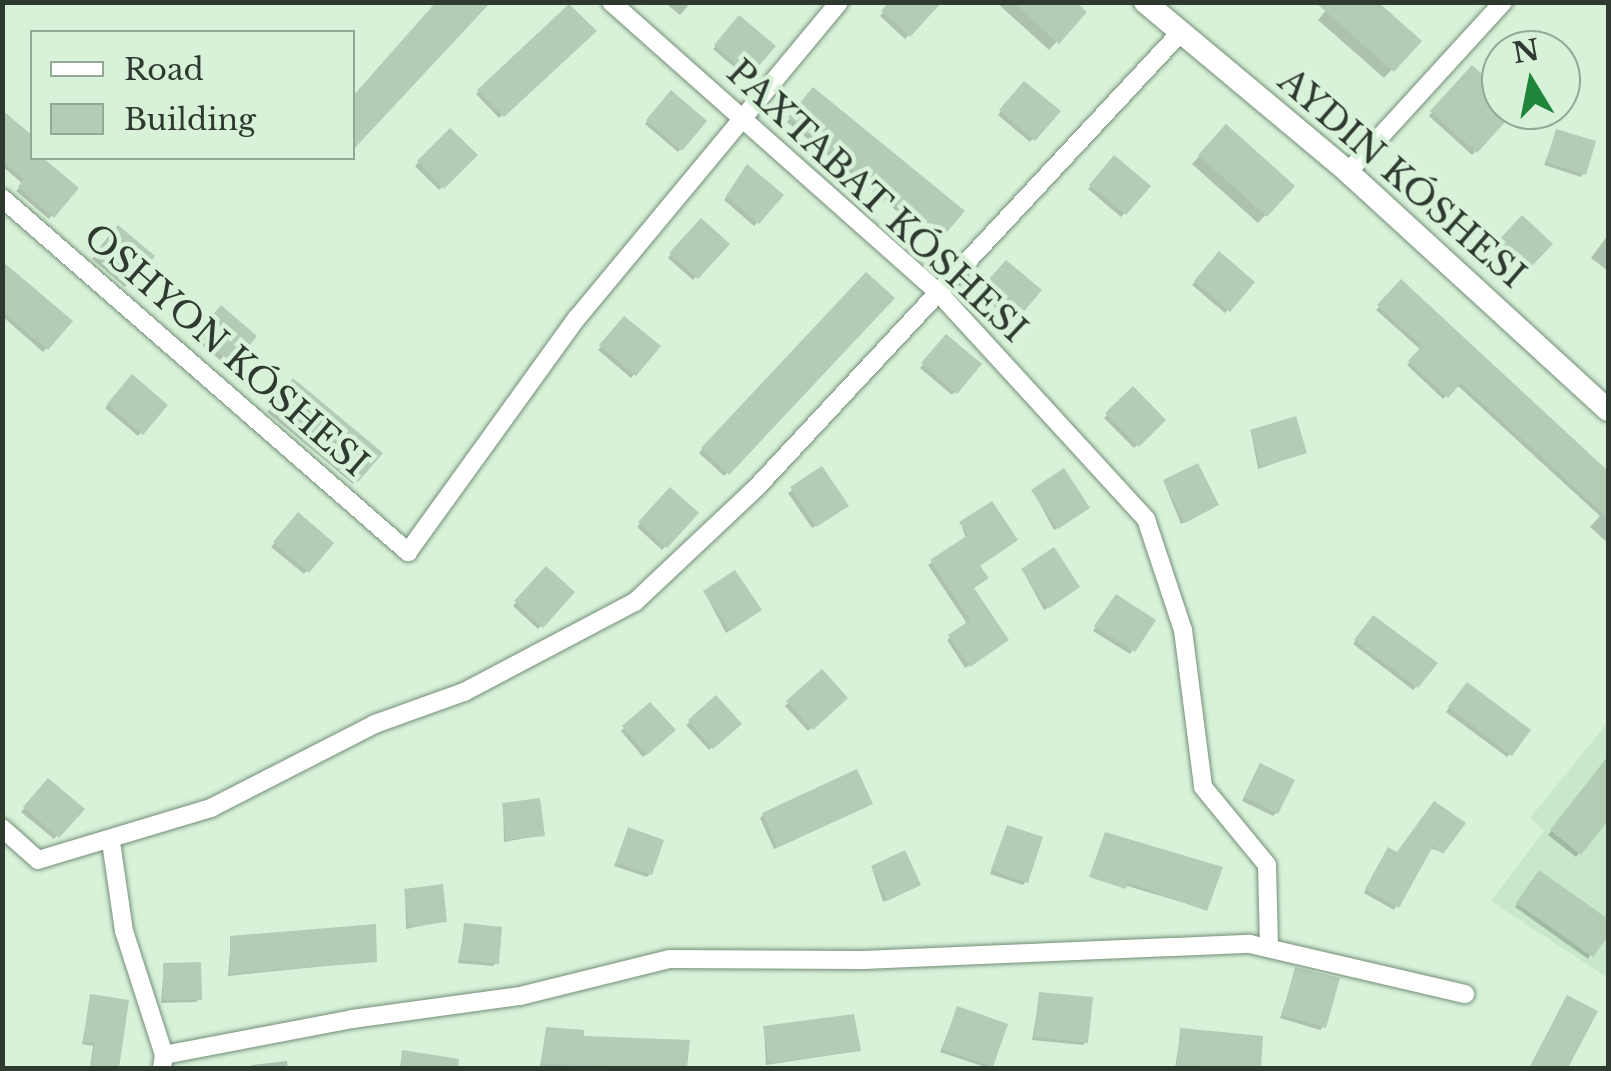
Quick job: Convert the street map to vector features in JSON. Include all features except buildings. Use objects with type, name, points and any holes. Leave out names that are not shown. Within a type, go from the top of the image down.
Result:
[{"type":"street","name":"PAXTABAT KÓSHESI","points":[[611,2],[938,292],[1146,519],[1183,630],[1203,786],[1267,865],[1269,945]]},
{"type":"street","points":[[744,122],[840,2]]},
{"type":"street","points":[[1145,2],[1348,172],[1608,410]]},
{"type":"street","points":[[1348,172],[1503,2]]},
{"type":"street","points":[[2,828],[38,860],[111,842],[210,808],[375,724],[464,692],[635,602],[757,488],[1180,33]]},
{"type":"street","name":"OSHYON KÓSHESI","points":[[2,198],[408,552],[577,318],[744,122]]},
{"type":"street","points":[[111,842],[124,931],[163,1062],[352,1019],[520,996],[669,959],[864,960],[1269,945],[1465,994]]},
{"type":"shaded area","points":[[1608,722],[1608,978],[1491,901],[1544,831],[1530,818]]}]
